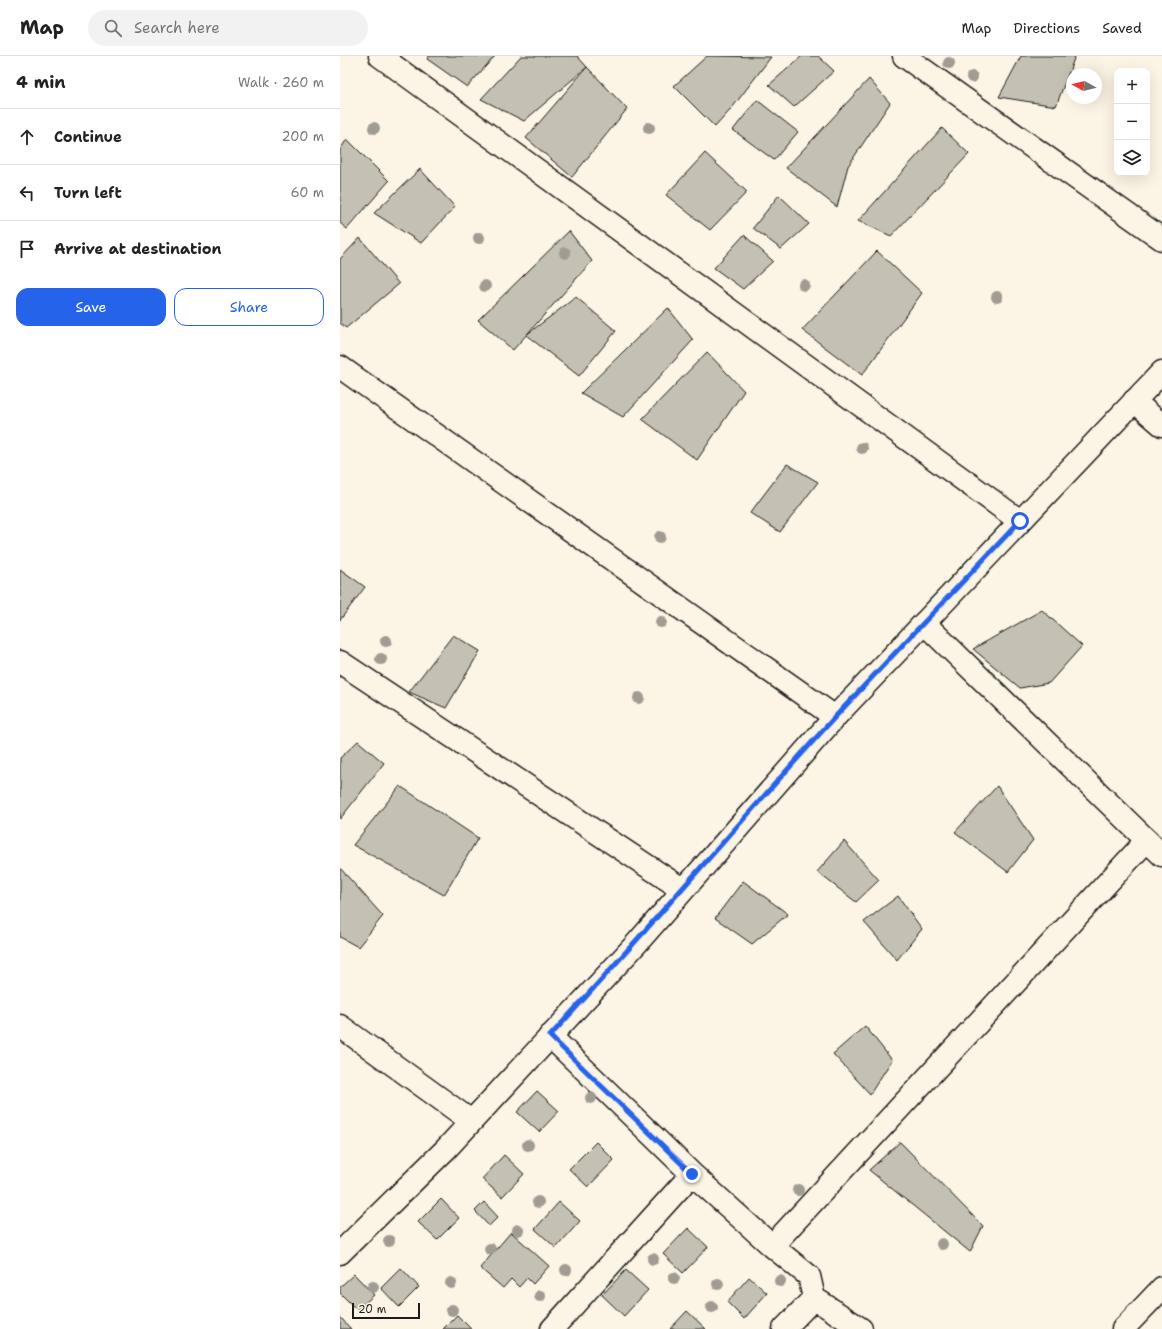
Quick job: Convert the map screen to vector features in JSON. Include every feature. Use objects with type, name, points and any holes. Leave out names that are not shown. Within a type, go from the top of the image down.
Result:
[{"type":"street","points":[[380,56],[1020,521]]},
{"type":"street","points":[[904,56],[1162,239]]},
{"type":"street","points":[[340,368],[835,717]]},
{"type":"street","points":[[340,1253],[446,1149],[637,943],[682,889],[835,717],[1162,372]]},
{"type":"street","points":[[1134,401],[1162,425]]},
{"type":"street","points":[[772,1246],[1154,848],[924,623]]},
{"type":"street","points":[[340,662],[682,889]]},
{"type":"street","points":[[340,1026],[471,1121]]},
{"type":"street","points":[[550,1036],[692,1174],[772,1246],[809,1276],[814,1298],[861,1329]]},
{"type":"street","points":[[552,1329],[692,1174]]},
{"type":"street","points":[[1123,1329],[1162,1288]]},
{"type":"street","points":[[784,1329],[814,1298]]},
{"type":"building","points":[[429,56],[495,56],[467,87],[427,59]]},
{"type":"building","points":[[521,56],[577,56],[587,67],[524,121],[481,99]]},
{"type":"building","points":[[707,56],[771,57],[732,108],[715,127],[674,86]]},
{"type":"building","points":[[802,56],[818,56],[834,71],[794,107],[769,85]]},
{"type":"building","points":[[1021,56],[1075,56],[1070,68],[1066,68],[1066,80],[1056,106],[999,97]]},
{"type":"building","points":[[587,67],[627,109],[572,177],[526,138]]},
{"type":"building","points":[[869,79],[890,103],[848,166],[837,207],[786,168]]},
{"type":"building","points":[[757,100],[798,132],[774,160],[733,130]]},
{"type":"building","points":[[942,128],[969,154],[891,236],[858,221]]},
{"type":"building","points":[[347,139],[389,181],[347,229],[340,223],[340,150]]},
{"type":"building","points":[[705,153],[747,192],[710,230],[666,195]]},
{"type":"building","points":[[420,169],[455,207],[421,243],[374,213]]},
{"type":"building","points":[[779,195],[809,224],[781,249],[753,228]]},
{"type":"building","points":[[569,231],[592,261],[513,350],[478,320]]},
{"type":"building","points":[[744,235],[773,261],[743,289],[714,268]]},
{"type":"building","points":[[360,238],[399,284],[346,328],[340,323],[340,259]]},
{"type":"building","points":[[877,251],[922,293],[862,375],[802,330]]},
{"type":"building","points":[[576,297],[616,331],[579,376],[526,335]]},
{"type":"building","points":[[668,308],[693,340],[623,417],[581,393]]},
{"type":"building","points":[[707,352],[744,391],[697,460],[642,419]]},
{"type":"building","points":[[787,464],[818,482],[780,532],[750,513]]},
{"type":"building","points":[[340,569],[365,587],[340,620]]},
{"type":"building","points":[[1042,610],[1082,646],[1049,683],[1020,688],[973,649]]},
{"type":"building","points":[[453,635],[480,651],[446,708],[409,692]]},
{"type":"building","points":[[358,741],[384,763],[340,819],[340,758]]},
{"type":"building","points":[[400,786],[478,838],[444,895],[353,845]]},
{"type":"building","points":[[997,786],[1033,840],[1008,872],[955,832]]},
{"type":"building","points":[[844,841],[879,880],[856,902],[817,872]]},
{"type":"building","points":[[340,868],[383,916],[358,947],[340,937]]},
{"type":"building","points":[[743,881],[788,914],[752,944],[715,918]]},
{"type":"building","points":[[898,896],[922,929],[897,960],[864,922]]},
{"type":"building","points":[[865,1026],[892,1060],[870,1094],[833,1054]]},
{"type":"building","points":[[537,1091],[559,1111],[539,1132],[517,1112]]},
{"type":"building","points":[[596,1142],[614,1160],[588,1187],[569,1169]]},
{"type":"building","points":[[900,1142],[983,1226],[970,1252],[869,1170]]},
{"type":"building","points":[[504,1155],[524,1174],[502,1197],[482,1179]]},
{"type":"building","points":[[441,1199],[459,1218],[437,1240],[418,1222]]},
{"type":"building","points":[[484,1202],[498,1217],[489,1226],[475,1211]]},
{"type":"building","points":[[559,1202],[580,1221],[556,1248],[535,1229]]},
{"type":"building","points":[[688,1228],[708,1247],[683,1273],[663,1254]]},
{"type":"building","points":[[511,1232],[549,1266],[533,1284],[527,1278],[519,1287],[511,1279],[503,1288],[480,1268]]},
{"type":"building","points":[[401,1268],[419,1287],[399,1307],[381,1288]]},
{"type":"building","points":[[626,1270],[648,1290],[624,1316],[602,1295]]},
{"type":"building","points":[[354,1274],[374,1295],[357,1310],[340,1293],[340,1287]]},
{"type":"building","points":[[749,1277],[767,1293],[744,1319],[727,1302]]},
{"type":"building","points":[[687,1311],[706,1329],[670,1329]]},
{"type":"building","points":[[457,1315],[471,1329],[443,1329]]},
{"type":"building","points":[[340,1317],[351,1329],[340,1329]]},
{"type":"route","points":[[692,1174],[550,1036],[637,943],[682,889],[835,717],[1020,521]]}]
